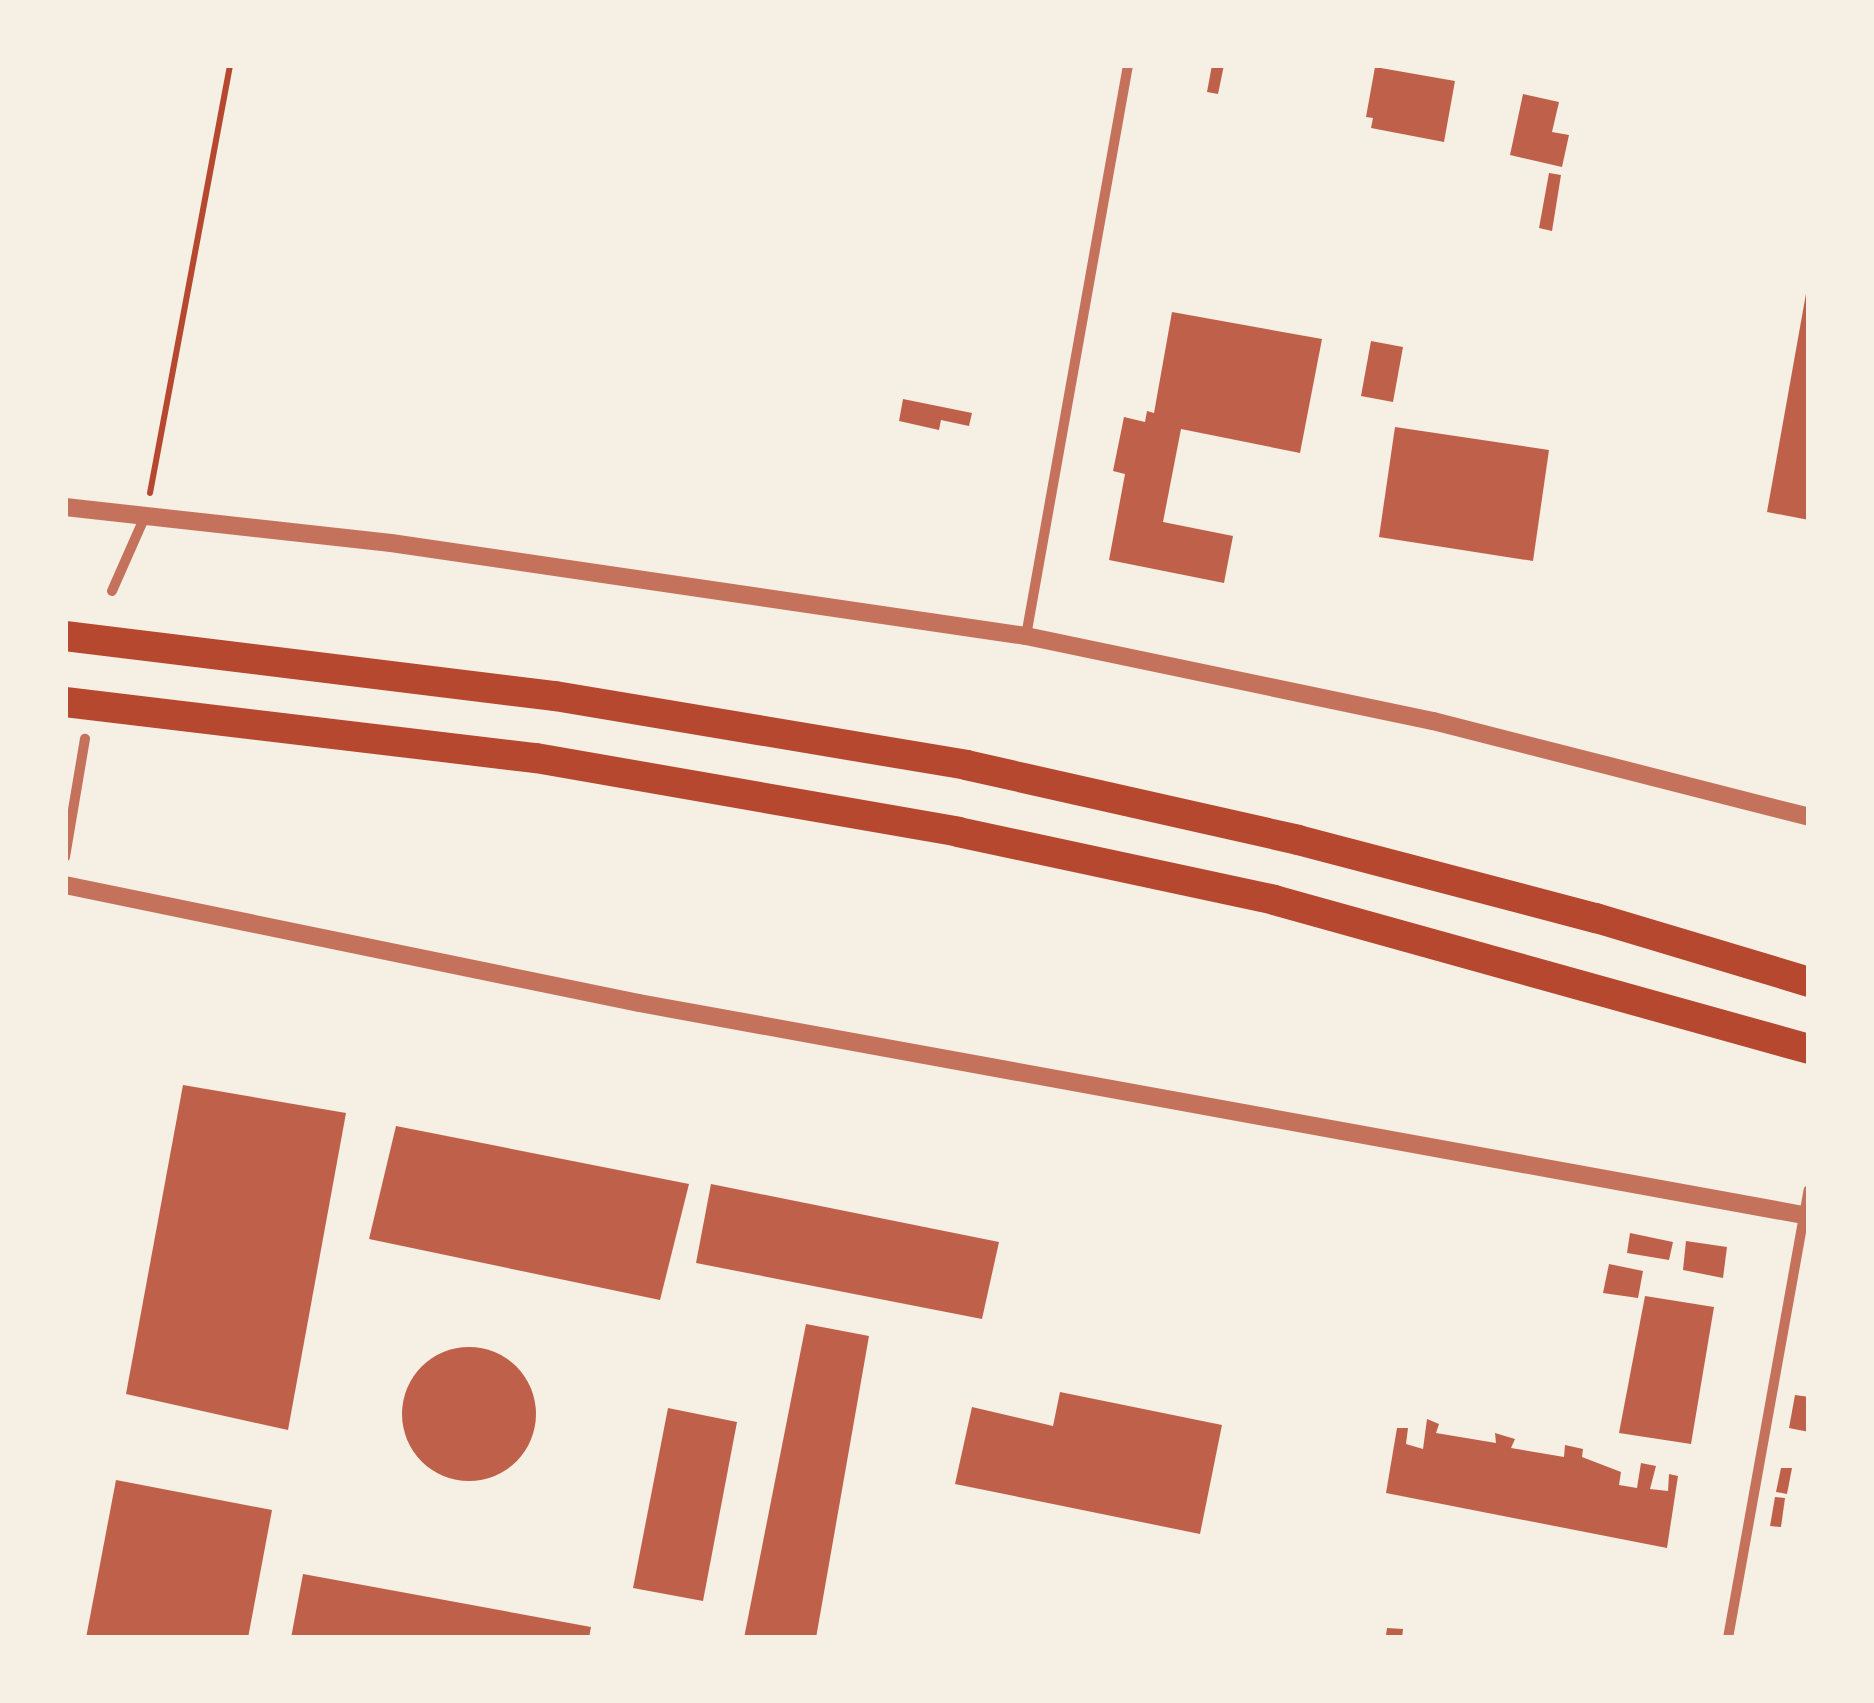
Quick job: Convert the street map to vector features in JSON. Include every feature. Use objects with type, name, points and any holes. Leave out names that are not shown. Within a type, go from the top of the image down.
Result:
[{"type":"highway","points":[[65,636],[555,696],[966,765],[1317,845],[1809,982]]},
{"type":"highway","points":[[65,702],[592,766],[958,832],[1274,900],[1809,1049]]},
{"type":"street","points":[[1026,636],[1128,65]]},
{"type":"street","points":[[65,507],[146,514],[1026,636],[1432,721],[1809,817]]},
{"type":"street","points":[[112,591],[146,514]]},
{"type":"street","points":[[65,857],[84,738]]},
{"type":"street","points":[[65,885],[639,1004],[1806,1216]]},
{"type":"street","points":[[1728,1638],[1809,1190]]},
{"type":"path","points":[[146,514],[230,65]]},
{"type":"building","points":[[1212,65],[1224,65],[1218,94],[1207,92]]},
{"type":"building","points":[[1375,67],[1455,81],[1444,142],[1371,128],[1373,118],[1366,117]]},
{"type":"building","points":[[1523,94],[1559,102],[1552,132],[1569,135],[1562,167],[1510,155]]},
{"type":"building","points":[[1549,173],[1561,175],[1552,231],[1539,228]]},
{"type":"building","points":[[1809,288],[1809,520],[1767,512]]},
{"type":"building","points":[[1172,312],[1322,339],[1300,453],[1181,429],[1163,522],[1233,536],[1224,583],[1109,560],[1125,474],[1113,471],[1124,417],[1145,422],[1147,411],[1154,413]]},
{"type":"building","points":[[1371,341],[1403,347],[1393,402],[1361,396]]},
{"type":"building","points":[[903,399],[972,413],[969,426],[941,420],[939,430],[899,421]]},
{"type":"building","points":[[1395,427],[1549,450],[1533,561],[1379,537]]},
{"type":"building","points":[[183,1085],[346,1113],[288,1430],[126,1394]]},
{"type":"building","points":[[396,1126],[689,1184],[660,1300],[369,1239]]},
{"type":"building","points":[[711,1184],[999,1242],[982,1319],[696,1263]]},
{"type":"building","points":[[1630,1233],[1673,1242],[1669,1260],[1627,1253]]},
{"type":"building","points":[[1686,1241],[1727,1247],[1723,1278],[1683,1270]]},
{"type":"building","points":[[1609,1264],[1643,1271],[1638,1298],[1603,1293]]},
{"type":"building","points":[[1645,1296],[1714,1307],[1691,1444],[1619,1433]]},
{"type":"building","points":[[806,1324],[869,1336],[816,1638],[744,1638]]},
{"type":"building","points":[[469,1347],[495,1352],[516,1367],[531,1388],[536,1414],[531,1440],[516,1461],[495,1476],[469,1481],[443,1476],[422,1461],[407,1440],[402,1414],[407,1388],[422,1367],[443,1352]]},
{"type":"building","points":[[1060,1392],[1222,1425],[1200,1534],[955,1484],[972,1407],[1053,1426]]},
{"type":"building","points":[[1795,1395],[1809,1397],[1809,1432],[1789,1428]]},
{"type":"building","points":[[668,1408],[737,1422],[703,1601],[633,1588]]},
{"type":"building","points":[[1427,1419],[1439,1424],[1436,1433],[1496,1443],[1495,1433],[1515,1439],[1511,1448],[1564,1457],[1565,1445],[1583,1449],[1582,1457],[1621,1472],[1619,1485],[1637,1488],[1641,1463],[1656,1466],[1650,1489],[1668,1491],[1669,1474],[1678,1476],[1667,1548],[1386,1493],[1397,1428],[1408,1428],[1406,1444],[1423,1449]]},
{"type":"building","points":[[1781,1468],[1792,1468],[1787,1494],[1776,1492]]},
{"type":"building","points":[[116,1480],[272,1510],[248,1638],[86,1638]]},
{"type":"building","points":[[1775,1497],[1785,1498],[1781,1527],[1770,1526]]},
{"type":"building","points":[[303,1574],[591,1627],[589,1638],[291,1638]]},
{"type":"building","points":[[1387,1628],[1403,1629],[1402,1638],[1362,1638],[1386,1635]]}]
